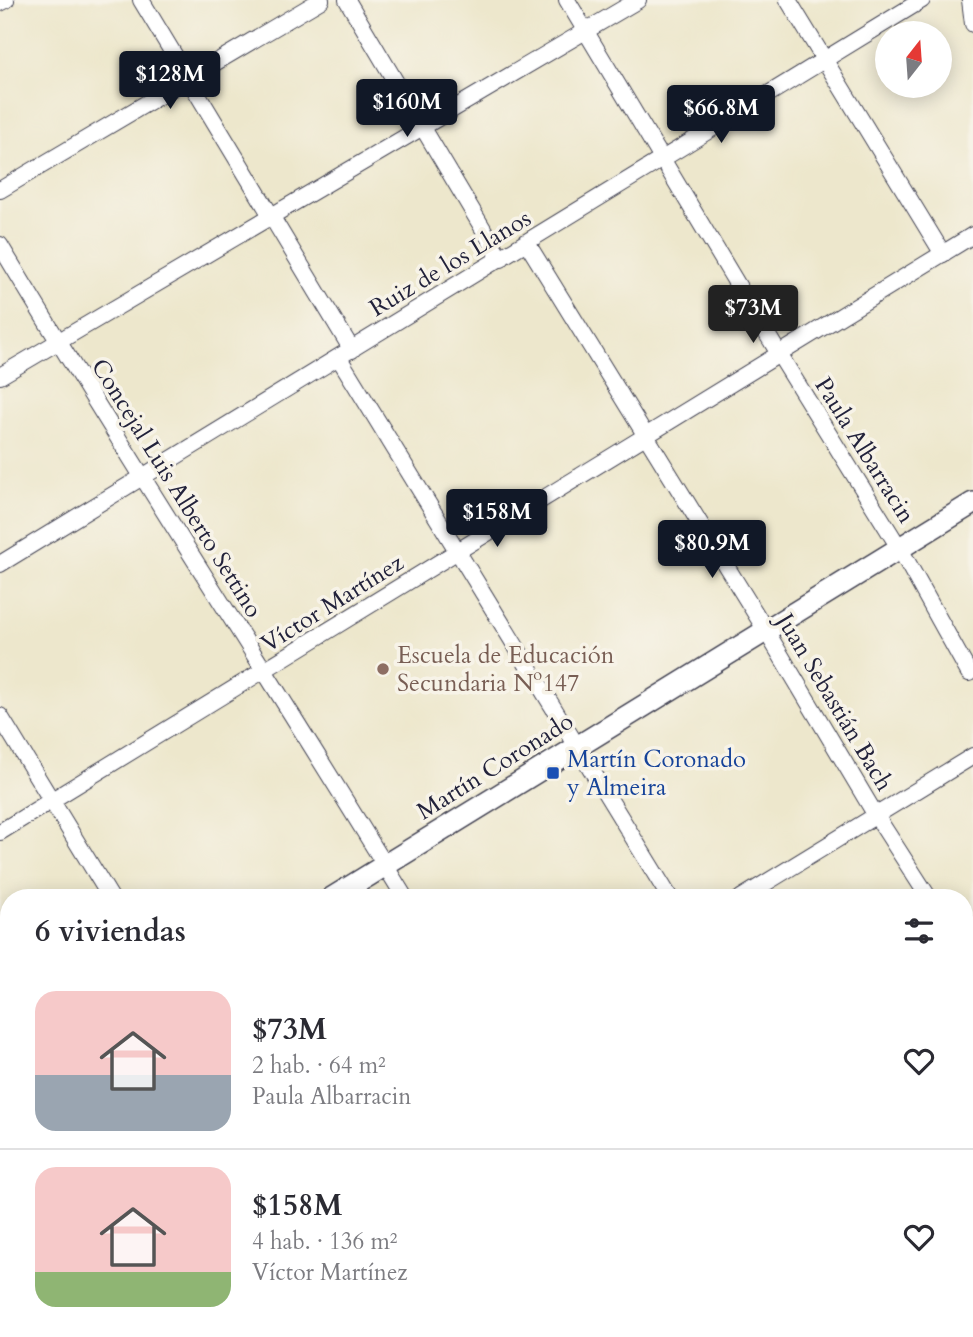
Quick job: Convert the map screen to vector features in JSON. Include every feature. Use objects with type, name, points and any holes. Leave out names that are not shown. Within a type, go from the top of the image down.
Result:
[{"type":"street","points":[[0,3],[6,0]]},
{"type":"street","points":[[141,0],[270,215],[458,552],[664,889]]},
{"type":"street","points":[[0,190],[320,0]]},
{"type":"street","points":[[347,0],[501,259]]},
{"type":"street","name":"Paula Albarracin","points":[[567,0],[779,354],[900,549],[969,673]]},
{"type":"street","points":[[0,376],[638,0]]},
{"type":"street","points":[[788,0],[943,254]]},
{"type":"street","name":"Ruiz de los Llanos","points":[[0,564],[922,0]]},
{"type":"street","points":[[970,0],[973,24]]},
{"type":"street","name":"Víctor Martínez","points":[[0,832],[973,235]]},
{"type":"street","name":"Juan Sebastián Bach","points":[[527,243],[923,889]]},
{"type":"street","name":"Concejal Luis Alberto Settino","points":[[0,245],[58,343],[400,889]]},
{"type":"street","name":"Martín Coronado","points":[[346,889],[973,503]]},
{"type":"street","points":[[0,716],[106,889]]},
{"type":"street","points":[[755,889],[973,756]]},
{"type":"place","name":"Escuela de Educación Secundaria Nº147","points":[[383,669]]},
{"type":"place","name":"Martín Coronado y Almeira","points":[[553,773]]}]
